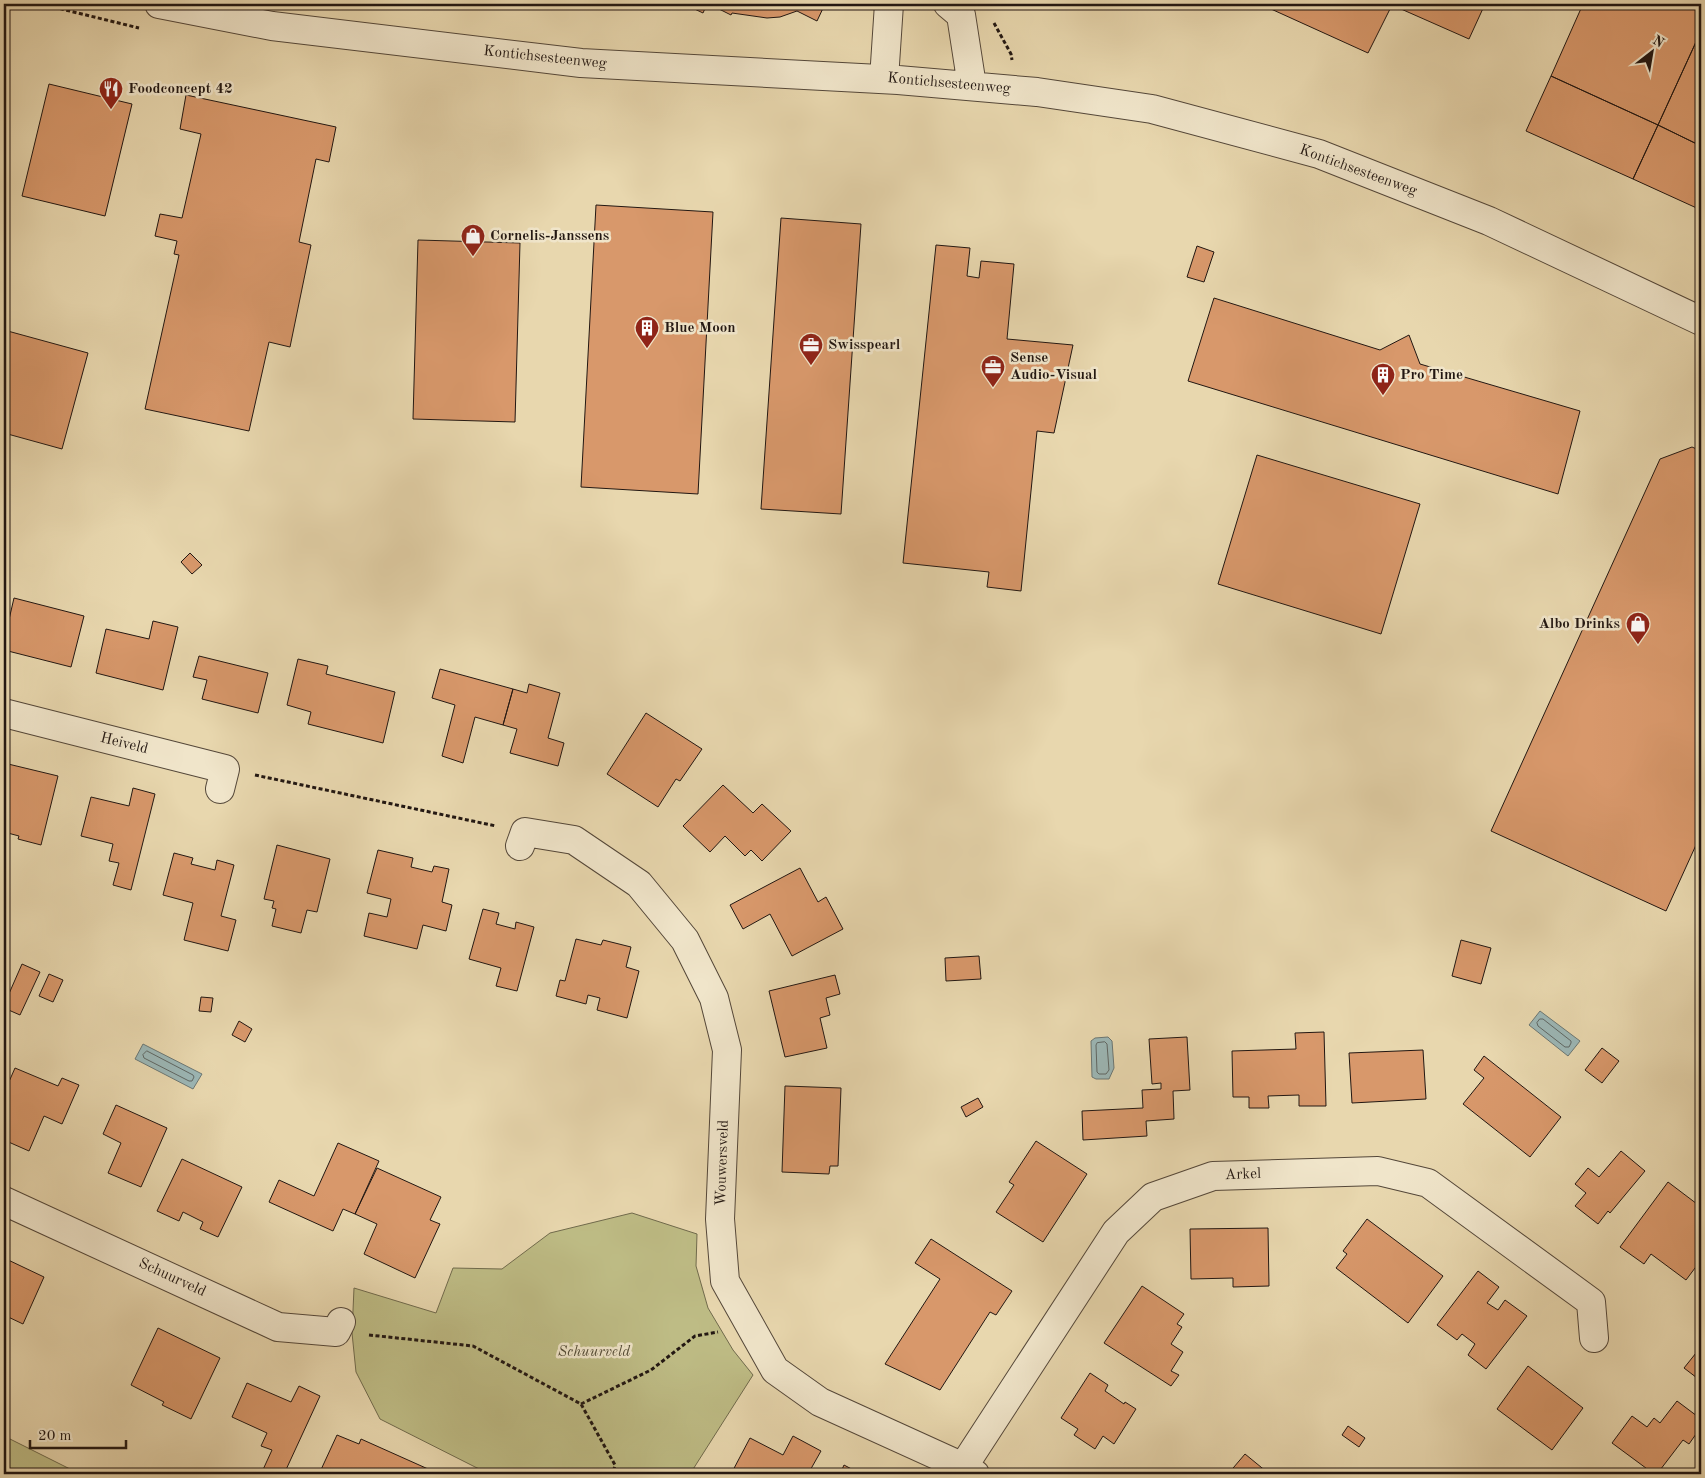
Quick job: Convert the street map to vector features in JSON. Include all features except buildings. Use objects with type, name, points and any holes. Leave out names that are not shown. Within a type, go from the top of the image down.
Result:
[{"type":"street","name":"Kontichsesteenweg","points":[[158,4],[272,26],[581,63],[884,79],[972,86],[1037,92],[1152,109],[1319,154],[1489,221],[1701,321]]},
{"type":"street","points":[[884,79],[889,4]]},
{"type":"street","points":[[948,4],[961,16],[972,86]]},
{"type":"street","name":"Heiveld","points":[[4,714],[222,779]]},
{"type":"street","name":"Wouwersveld","points":[[523,839],[574,840],[639,884],[685,940],[714,998],[727,1050],[720,1219],[725,1281],[748,1326],[775,1370],[820,1402],[969,1471]]},
{"type":"street","name":"Arkel","points":[[969,1471],[1116,1232],[1153,1197],[1213,1176],[1378,1171],[1428,1183],[1591,1302],[1594,1338]]},
{"type":"street","name":"Schuurveld","points":[[4,1201],[278,1327],[339,1327]]},
{"type":"path","points":[[41,4],[145,29]]},
{"type":"path","points":[[222,779],[523,839]]},
{"type":"path","points":[[581,1404],[651,1370],[695,1336],[748,1326]]},
{"type":"path","points":[[339,1327],[474,1346],[581,1404],[615,1465],[612,1474]]},
{"type":"green space","name":"Schuurveld","points":[[632,1213],[697,1234],[696,1266],[708,1308],[733,1350],[753,1375],[690,1474],[489,1474],[380,1419],[356,1372],[352,1333],[354,1288],[436,1313],[453,1268],[502,1269],[550,1233]]},
{"type":"green space","points":[[4,1436],[78,1473],[78,1474],[4,1474]]},
{"type":"water","points":[[1540,1011],[1580,1041],[1568,1056],[1529,1025]]},
{"type":"water","points":[[1108,1037],[1112,1041],[1114,1068],[1109,1079],[1096,1079],[1092,1077],[1091,1041],[1095,1038]]},
{"type":"water","points":[[143,1044],[202,1074],[193,1089],[135,1059]]},
{"type":"place","name":"Foodconcept 42","points":[[111,110]]},
{"type":"place","name":"Cornelis-Janssens","points":[[473,257]]},
{"type":"place","name":"Blue Moon","points":[[647,349]]},
{"type":"place","name":"Swisspearl","points":[[811,366]]},
{"type":"place","name":"Sense Audio-Visual","points":[[993,388]]},
{"type":"place","name":"Pro Time","points":[[1383,396]]},
{"type":"place","name":"Albo Drinks","points":[[1638,645]]}]
